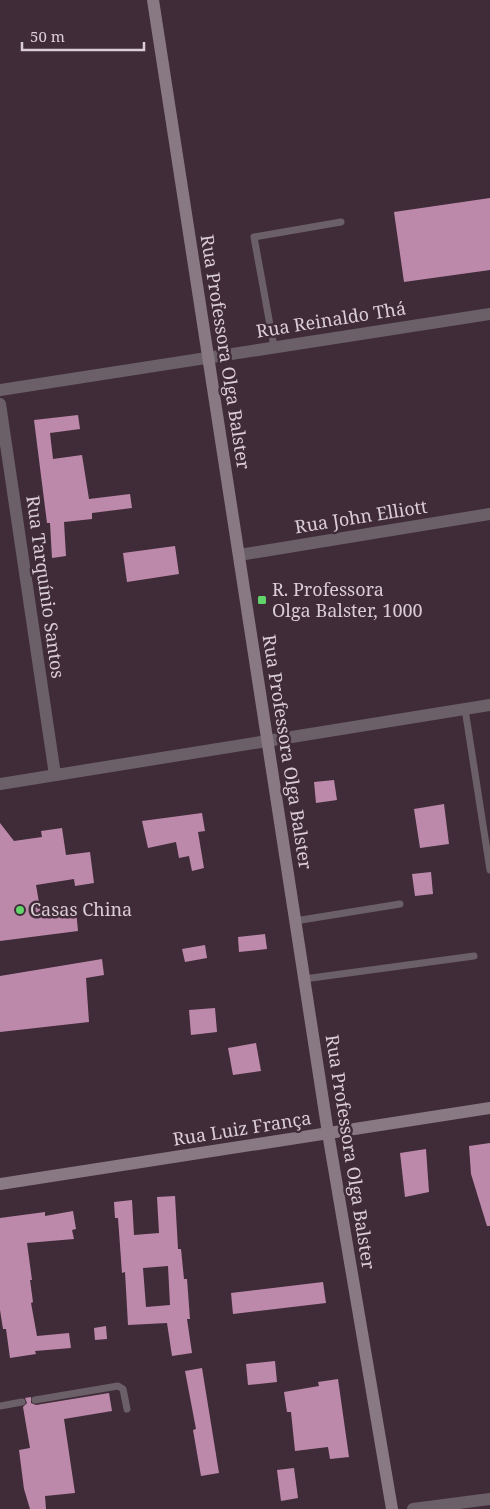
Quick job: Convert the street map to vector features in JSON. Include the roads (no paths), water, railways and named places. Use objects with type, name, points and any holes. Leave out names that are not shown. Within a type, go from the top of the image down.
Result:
[{"type":"main road","name":"Rua Professora Olga Balster","points":[[153,0],[328,1134],[392,1509]]},
{"type":"main road","name":"Rua Luiz França","points":[[0,1184],[490,1108]]},
{"type":"street","name":"Rua Reinaldo Thá","points":[[0,390],[490,314]]},
{"type":"street","name":"Rua Tarquínio Santos","points":[[0,404],[55,775]]},
{"type":"street","name":"Rua John Elliott","points":[[239,555],[490,514]]},
{"type":"street","points":[[0,784],[490,705]]},
{"type":"street","points":[[413,1509],[490,1499]]},
{"type":"lane","points":[[274,347],[254,237],[341,222]]},
{"type":"lane","points":[[465,709],[490,870]]},
{"type":"lane","points":[[295,921],[400,904]]},
{"type":"lane","points":[[304,979],[474,956]]},
{"type":"lane","points":[[35,1400],[118,1386],[123,1389],[127,1409]]},
{"type":"lane","points":[[0,1406],[22,1402]]},
{"type":"place","name":"R. Professora Olga Balster, 1000","points":[[262,600]]},
{"type":"place","name":"Casas China","points":[[20,910]]}]
